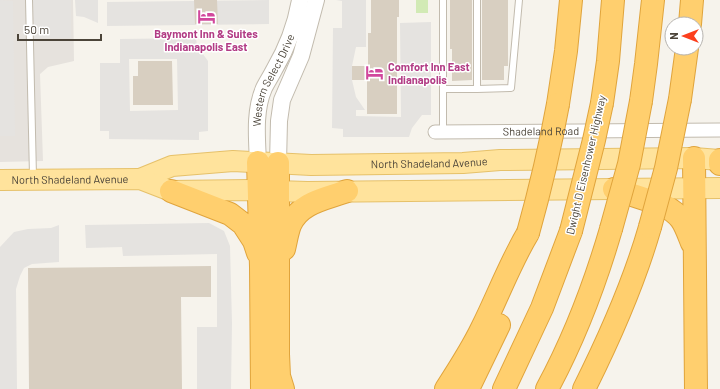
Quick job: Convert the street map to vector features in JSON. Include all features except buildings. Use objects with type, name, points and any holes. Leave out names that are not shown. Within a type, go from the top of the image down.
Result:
[{"type":"highway","points":[[468,389],[494,338],[527,256],[528,233],[543,178],[558,104],[566,51],[571,0]]},
{"type":"highway","name":"Dwight D Eisenhower Highway","points":[[504,389],[542,308],[571,231],[602,103],[608,61],[613,0]]},
{"type":"highway","points":[[547,389],[586,303],[611,229],[630,157],[641,102],[652,0]]},
{"type":"highway","points":[[691,16],[692,0]]},
{"type":"highway","points":[[584,389],[606,345],[630,286],[650,227],[666,168],[680,99],[686,56]]},
{"type":"highway","points":[[694,158],[696,389]]},
{"type":"highway","points":[[262,389],[270,271],[268,163]]},
{"type":"highway","points":[[614,189],[671,209],[682,219],[694,250]]},
{"type":"highway","points":[[171,191],[230,214],[243,224],[254,240],[270,271],[279,376],[282,389]]},
{"type":"highway","points":[[270,271],[294,218],[299,212],[303,208],[313,203],[347,191]]},
{"type":"highway","points":[[446,389],[475,342],[501,290],[517,252],[528,233]]},
{"type":"highway","points":[[593,389],[606,345]]},
{"type":"main road","name":"North Shadeland Avenue","points":[[0,180],[140,179],[172,166],[233,161],[310,165],[463,164],[500,160],[694,158],[720,160]]},
{"type":"main road","name":"North Shadeland Avenue","points":[[140,179],[171,191],[720,188]]},
{"type":"street","name":"Western Select Drive","points":[[268,163],[258,117],[260,100],[263,89],[286,47],[298,12],[300,0]]},
{"type":"street","name":"Western Select Drive","points":[[268,163],[279,121],[282,100],[301,56],[316,0]]},
{"type":"street","name":"Shadeland Road","points":[[439,132],[720,130]]},
{"type":"lane","points":[[29,0],[33,180]]},
{"type":"lane","points":[[439,132],[443,89],[443,0]]},
{"type":"lane","points":[[477,0],[477,89]]},
{"type":"lane","points":[[443,89],[511,88],[519,0]]},
{"type":"shaded area","points":[[0,0],[73,0],[74,61],[48,67],[40,74],[43,161],[0,162]]},
{"type":"shaded area","points":[[0,0],[13,1],[15,136],[0,136]]},
{"type":"shaded area","points":[[33,0],[71,0],[71,38],[40,38],[34,43]]},
{"type":"shaded area","points":[[75,0],[98,0],[98,23],[84,17],[76,16]]},
{"type":"shaded area","points":[[269,0],[269,24],[107,26],[107,2]]},
{"type":"shaded area","points":[[336,0],[366,0],[366,47],[356,47],[352,66],[352,80],[356,97],[365,110],[356,110],[356,116],[401,117],[400,23],[431,22],[431,115],[422,115],[412,128],[409,137],[343,137],[343,129],[332,128],[333,28],[342,28],[342,1]]},
{"type":"shaded area","points":[[196,38],[197,46],[208,61],[208,131],[199,132],[199,140],[109,139],[109,131],[100,131],[100,63],[120,63],[120,39]],"holes":[[[129,59],[177,59],[178,110],[130,111]]]},
{"type":"shaded area","points":[[209,223],[224,231],[230,246],[232,323],[231,389],[197,389],[197,327],[217,327],[217,254],[123,256],[122,247],[86,248],[85,225]]},
{"type":"shaded area","points":[[59,225],[59,262],[32,264],[24,268],[20,276],[16,289],[17,389],[0,389],[0,247],[14,232],[28,229],[51,228]]},
{"type":"green space","points":[[416,0],[428,0],[428,13],[416,13]]},
{"type":"place","name":"Baymont Inn & Suites Indianapolis East","points":[[206,16]]},
{"type":"place","name":"Comfort Inn East Indianapolis","points":[[375,73]]}]
